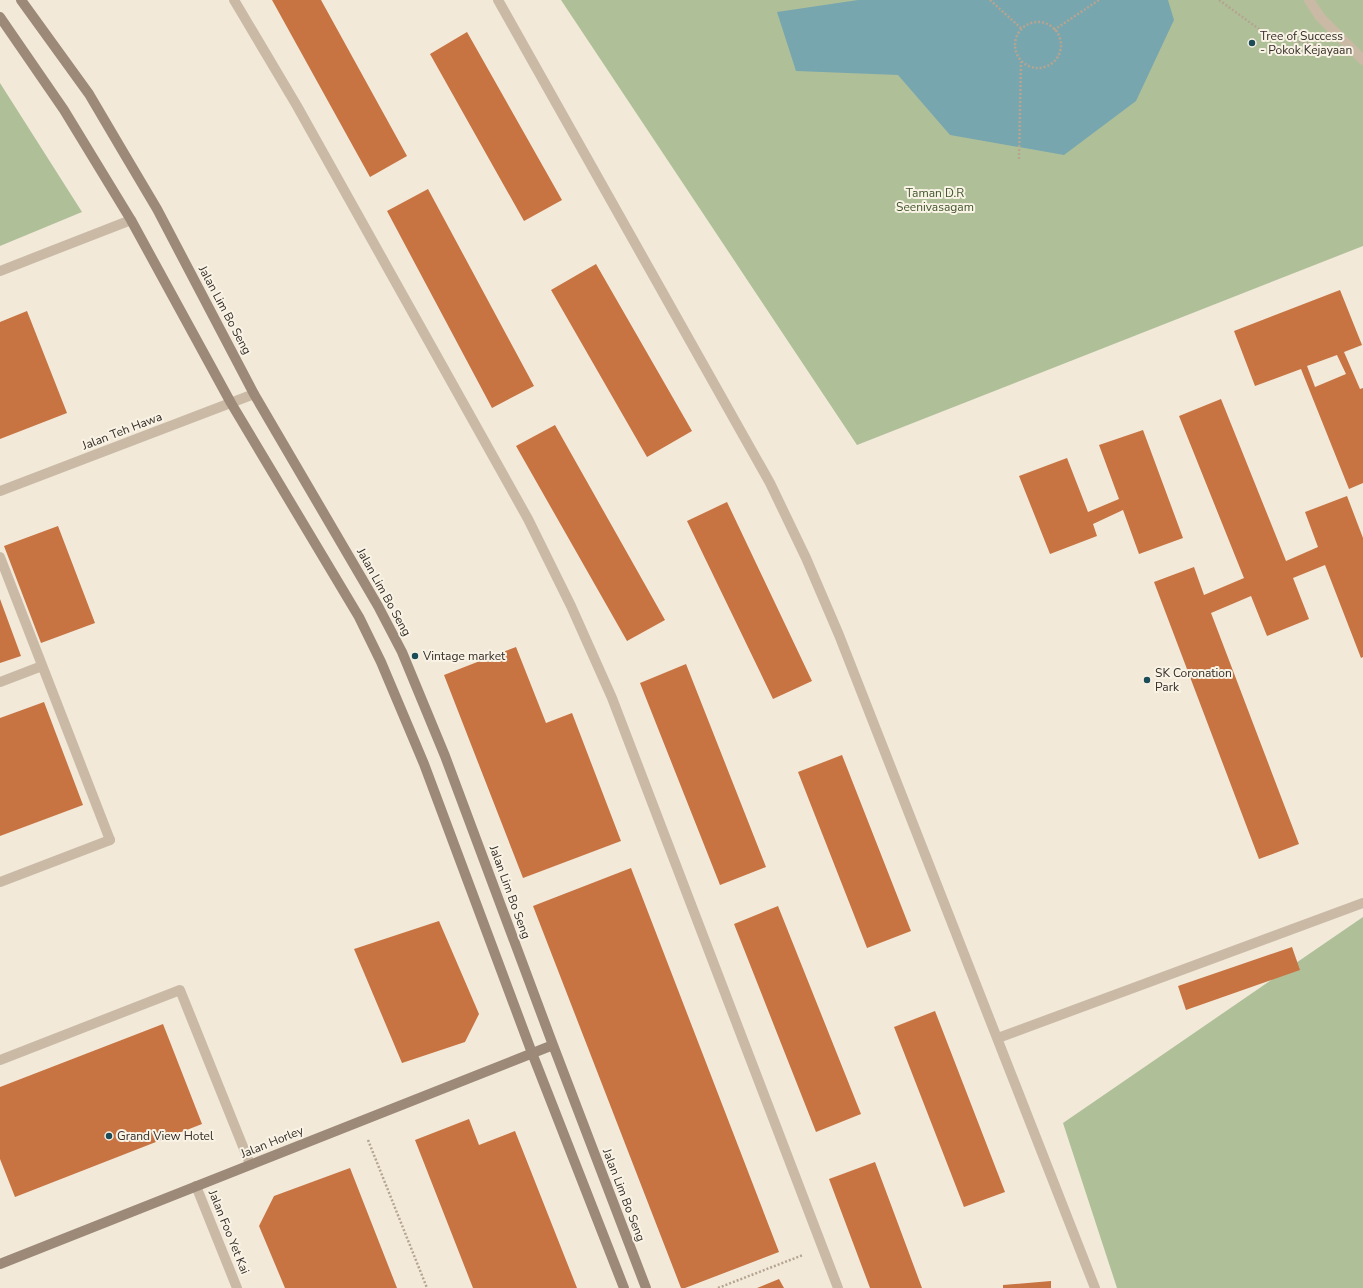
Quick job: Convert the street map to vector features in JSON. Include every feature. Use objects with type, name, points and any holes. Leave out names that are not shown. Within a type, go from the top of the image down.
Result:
[{"type":"main road","name":"Jalan Lim Bo Seng","points":[[21,0],[89,94],[157,209],[254,394],[378,606],[402,652],[445,756],[646,1288]]},
{"type":"main road","points":[[0,17],[64,110],[132,220],[231,403],[359,617],[381,662],[424,764],[532,1053],[624,1288]]},
{"type":"main road","name":"Jalan Horley","points":[[0,1264],[553,1045]]},
{"type":"street","points":[[234,0],[290,94],[528,519],[571,606],[614,706],[838,1288]]},
{"type":"street","points":[[498,0],[766,476],[806,558],[839,635],[1095,1288]]},
{"type":"street","points":[[1309,0],[1320,17],[1363,60]]},
{"type":"street","points":[[0,271],[132,220]]},
{"type":"street","name":"Jalan Teh Hawa","points":[[0,491],[254,394]]},
{"type":"street","points":[[0,557],[110,840],[0,882]]},
{"type":"street","points":[[0,682],[42,666]]},
{"type":"street","points":[[998,1038],[1363,904]]},
{"type":"street","points":[[0,1060],[180,990],[250,1164]]},
{"type":"street","name":"Jalan Foo Yet Kai","points":[[196,1186],[237,1288]]},
{"type":"path","points":[[990,0],[1022,28]]},
{"type":"path","points":[[1054,30],[1099,0]]},
{"type":"path","points":[[1219,0],[1270,37],[1352,50]]},
{"type":"path","points":[[1038,22],[1047,24],[1054,30],[1059,37],[1060,46],[1059,55],[1053,62],[1046,67],[1037,68],[1028,66],[1021,61],[1016,54],[1015,45],[1017,36],[1022,28],[1029,24],[1038,22]]},
{"type":"path","points":[[1019,159],[1021,61]]},
{"type":"path","points":[[361,1121],[427,1288]]},
{"type":"path","points":[[718,1288],[822,1247]]},
{"type":"green space","name":"Taman D.R Seenivasagam","points":[[561,0],[1363,0],[1363,246],[857,445]]},
{"type":"green space","points":[[0,83],[82,212],[0,246]]},
{"type":"green space","points":[[1363,917],[1363,1288],[1117,1288],[1063,1123]]},
{"type":"water","points":[[858,0],[1168,0],[1174,20],[1136,101],[1064,155],[950,135],[898,75],[796,71],[777,12]]},
{"type":"building","points":[[272,0],[321,0],[407,156],[370,177]]},
{"type":"building","points":[[467,32],[562,200],[524,221],[430,54]]},
{"type":"building","points":[[428,189],[534,386],[492,408],[387,211]]},
{"type":"building","points":[[596,264],[692,431],[647,457],[551,290]]},
{"type":"building","points":[[1340,290],[1362,345],[1344,352],[1360,389],[1363,388],[1363,483],[1349,489],[1301,369],[1255,386],[1234,331]],"holes":[[[1337,355],[1346,374],[1315,387],[1307,366]]]},
{"type":"building","points":[[27,311],[67,413],[0,439],[0,322]]},
{"type":"building","points":[[1221,399],[1286,561],[1318,547],[1305,512],[1347,496],[1363,538],[1363,657],[1361,658],[1325,565],[1293,578],[1309,619],[1267,636],[1251,596],[1211,613],[1299,844],[1259,859],[1154,582],[1194,567],[1204,595],[1244,578],[1179,416]]},
{"type":"building","points":[[555,425],[665,620],[627,641],[516,446]]},
{"type":"building","points":[[1143,430],[1183,538],[1139,554],[1123,510],[1093,524],[1097,536],[1050,554],[1019,476],[1067,458],[1088,512],[1119,499],[1099,445]]},
{"type":"building","points":[[727,502],[812,681],[773,699],[687,521]]},
{"type":"building","points":[[58,526],[95,623],[41,643],[4,546]]},
{"type":"building","points":[[0,599],[21,656],[0,663]]},
{"type":"building","points":[[516,647],[546,723],[572,713],[621,841],[523,878],[444,675]]},
{"type":"building","points":[[686,664],[766,867],[720,885],[640,683]]},
{"type":"building","points":[[44,702],[83,805],[0,836],[0,718]]},
{"type":"building","points":[[842,755],[911,931],[867,948],[798,772]]},
{"type":"building","points":[[631,868],[779,1252],[685,1288],[681,1288],[533,906]]},
{"type":"building","points":[[778,906],[861,1114],[816,1132],[734,924]]},
{"type":"building","points":[[439,921],[479,1014],[465,1042],[402,1063],[354,949]]},
{"type":"building","points":[[1292,947],[1300,970],[1186,1010],[1178,986]]},
{"type":"building","points":[[935,1011],[1005,1192],[964,1207],[894,1027]]},
{"type":"building","points":[[163,1024],[202,1124],[15,1197],[0,1159],[0,1087]]},
{"type":"building","points":[[469,1119],[479,1145],[515,1131],[577,1288],[473,1288],[415,1140]]},
{"type":"building","points":[[875,1162],[922,1288],[870,1288],[829,1179]]},
{"type":"building","points":[[350,1168],[397,1288],[285,1288],[259,1226],[274,1196]]},
{"type":"building","points":[[779,1279],[784,1288],[757,1288]]},
{"type":"building","points":[[1051,1281],[1051,1288],[1003,1288],[1003,1285]]},
{"type":"place","name":"Tree of Success - Pokok Kejayaan","points":[[1252,43]]},
{"type":"place","name":"Vintage market","points":[[415,656]]},
{"type":"place","name":"SK Coronation Park","points":[[1147,680]]},
{"type":"place","name":"Grand View Hotel","points":[[109,1136]]}]
